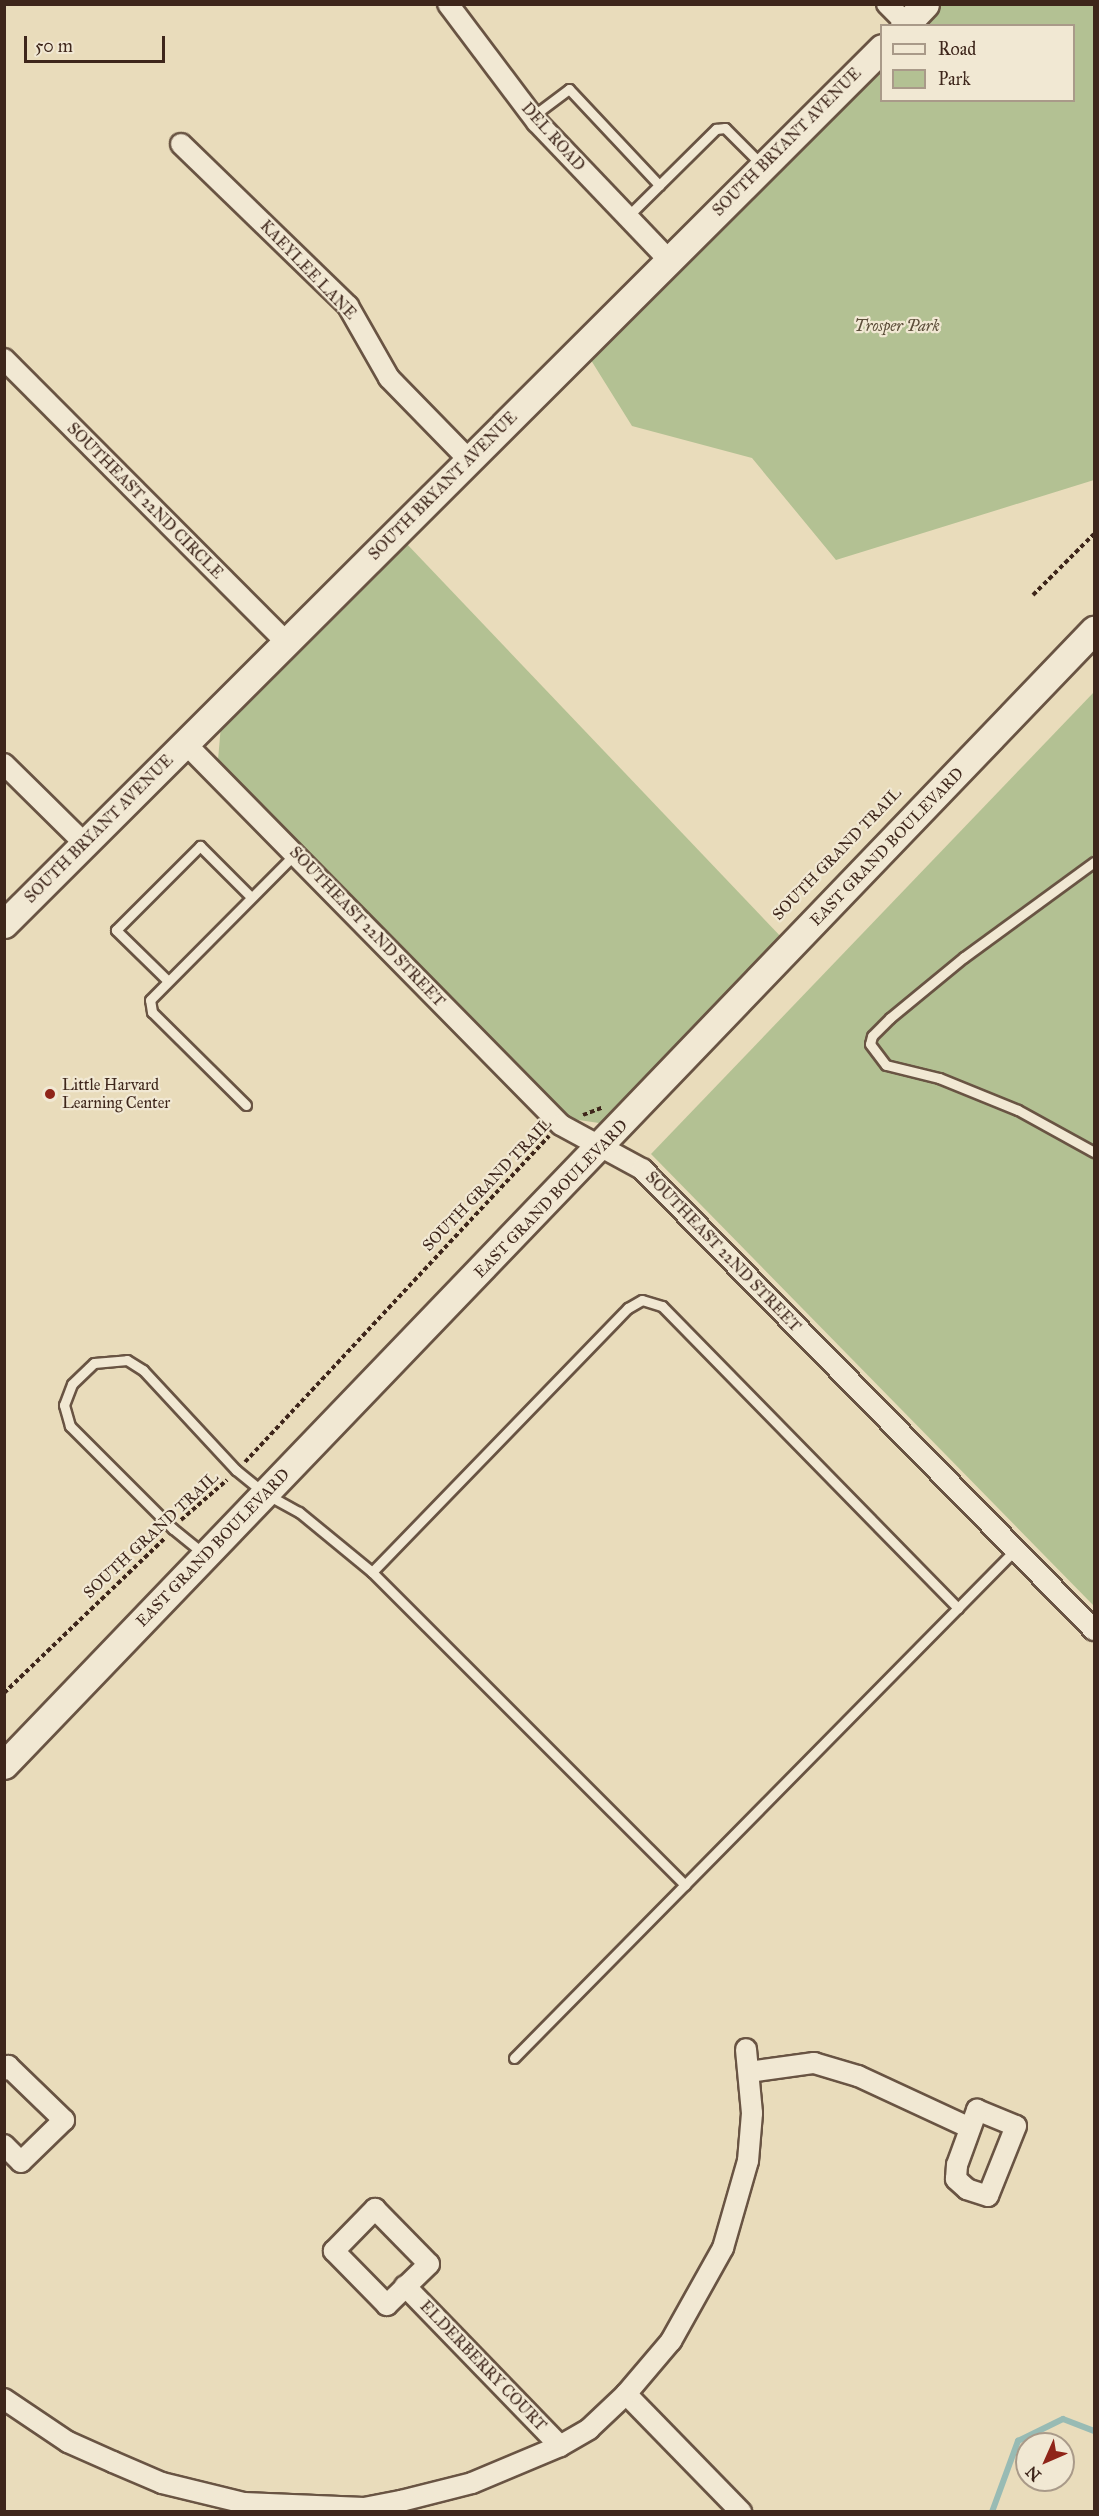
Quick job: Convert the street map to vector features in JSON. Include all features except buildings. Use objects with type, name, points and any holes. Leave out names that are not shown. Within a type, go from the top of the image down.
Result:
[{"type":"street","name":"DEL ROAD","points":[[448,4],[533,116],[669,260]]},
{"type":"street","points":[[887,4],[911,18]]},
{"type":"street","name":"SOUTH BRYANT AVENUE","points":[[4,924],[880,50]]},
{"type":"street","name":"KAEYLEE LANE","points":[[181,144],[348,306],[389,378],[469,460]]},
{"type":"street","name":"SOUTHEAST 22ND CIRCLE","points":[[4,359],[286,642]]},
{"type":"street","name":"EAST GRAND BOULEVARD","points":[[11,1754],[206,1556],[603,1145],[1095,630]]},
{"type":"street","name":"SOUTHEAST 22ND STREET","points":[[184,742],[561,1125],[603,1145],[642,1168],[1095,1630]]},
{"type":"street","points":[[4,764],[84,844]]},
{"type":"street","points":[[4,2399],[68,2442],[162,2482],[243,2507],[364,2510],[472,2483],[560,2446],[588,2429],[626,2394],[671,2341],[723,2248],[748,2161],[752,2113],[746,2049]]},
{"type":"street","points":[[749,2072],[814,2063],[858,2076],[970,2128]]},
{"type":"street","points":[[4,2070],[8,2066],[64,2120],[21,2162],[4,2145]]},
{"type":"street","name":"ELDERBERRY COURT","points":[[375,2209],[429,2264],[405,2286],[387,2305],[334,2250],[375,2209]]},
{"type":"street","name":"ELDERBERRY COURT","points":[[405,2286],[560,2446]]},
{"type":"street","points":[[626,2394],[741,2511]]},
{"type":"lane","points":[[533,116],[569,89],[659,185]]},
{"type":"lane","points":[[627,216],[716,129],[725,128],[763,166]]},
{"type":"lane","points":[[168,981],[116,930],[200,846],[251,897]]},
{"type":"lane","points":[[246,1105],[152,1012],[150,1000],[295,854]]},
{"type":"lane","points":[[1095,862],[956,964],[890,1018],[873,1036],[870,1044],[886,1065],[939,1078],[1018,1110],[1095,1152]]},
{"type":"lane","points":[[372,1572],[628,1308],[642,1299],[662,1306],[958,1608]]},
{"type":"lane","points":[[206,1556],[173,1529],[70,1426],[64,1405],[72,1384],[94,1363],[127,1360],[163,1389],[236,1470],[266,1494],[299,1512],[372,1572],[685,1885]]},
{"type":"lane","points":[[513,2058],[1015,1550]]},
{"type":"path","points":[[1033,595],[1095,534]]},
{"type":"path","name":"SOUTH GRAND TRAIL","points":[[4,1693],[236,1470],[561,1125],[608,1105]]},
{"type":"green space","name":"Trosper Park","points":[[942,5],[1094,5],[1094,480],[836,560],[752,458],[632,426],[589,357],[880,66],[880,102],[1075,102],[1075,24],[922,24]]},
{"type":"green space","points":[[405,542],[784,940],[620,1110],[599,1123],[572,1119],[218,760],[221,725]]},
{"type":"green space","points":[[1094,692],[1094,1606],[651,1154]]},
{"type":"waterway","points":[[992,2512],[1018,2441],[1063,2419],[1094,2431]]},
{"type":"place","name":"Little Harvard Learning Center","points":[[50,1094]]}]
